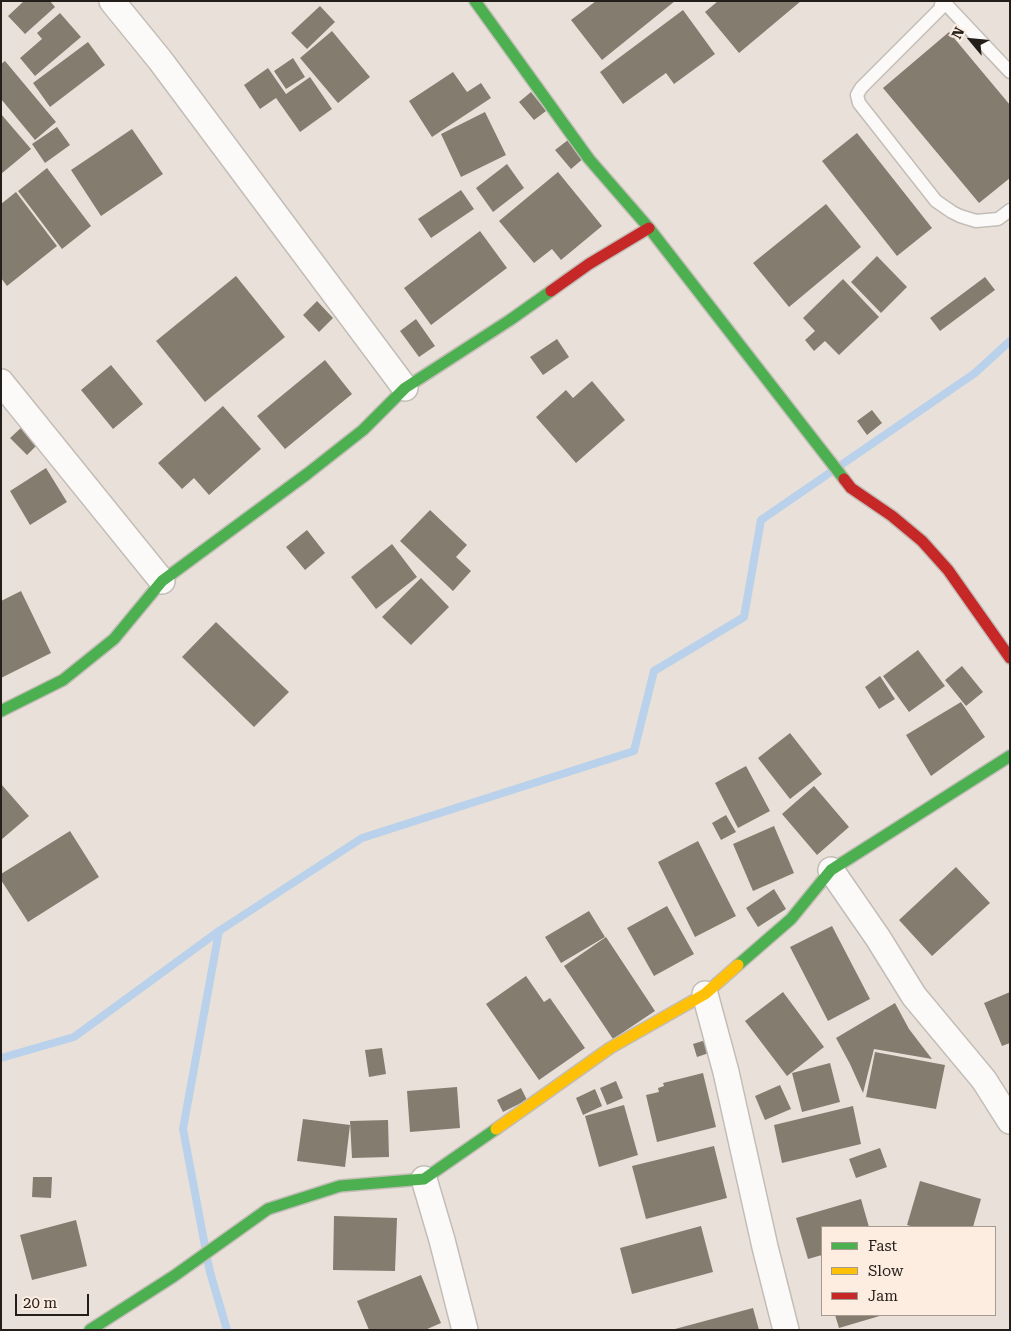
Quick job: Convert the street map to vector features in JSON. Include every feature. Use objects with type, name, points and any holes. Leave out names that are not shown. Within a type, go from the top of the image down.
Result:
[{"type":"street","points":[[112,1],[160,60],[405,388]]},
{"type":"street","points":[[475,1],[589,159],[649,228],[851,488],[892,516],[922,541],[948,570],[1010,658]]},
{"type":"street","points":[[1,711],[63,680],[114,639],[162,581],[307,474],[363,430],[405,388],[510,320],[588,264],[649,228]]},
{"type":"street","points":[[1,382],[162,581]]},
{"type":"street","points":[[90,1330],[174,1276],[268,1209],[340,1186],[424,1179],[610,1048],[705,994],[791,919],[831,870],[1010,756]]},
{"type":"street","points":[[831,870],[878,938],[914,996],[984,1080],[1010,1121]]},
{"type":"street","points":[[705,994],[726,1072],[786,1330]]},
{"type":"street","points":[[424,1179],[465,1330]]},
{"type":"lane","points":[[1010,72],[943,1],[940,9],[857,95],[859,103],[936,200],[952,212],[976,221],[998,218],[1010,210]]},
{"type":"building","points":[[24,1],[50,1],[55,7],[25,34],[8,16]]},
{"type":"building","points":[[596,1],[675,1],[602,60],[571,20]]},
{"type":"building","points":[[718,1],[801,1],[739,53],[705,12]]},
{"type":"building","points":[[320,6],[335,22],[307,49],[291,33]]},
{"type":"building","points":[[683,10],[715,54],[674,84],[666,73],[623,104],[600,72]]},
{"type":"building","points":[[60,13],[81,37],[35,76],[20,58],[42,39],[37,33]]},
{"type":"building","points":[[332,31],[370,77],[338,103],[300,58]]},
{"type":"building","points":[[949,32],[1010,105],[1010,178],[979,203],[883,88]]},
{"type":"building","points":[[88,42],[105,65],[50,107],[33,83]]},
{"type":"building","points":[[293,58],[305,77],[286,89],[274,71]]},
{"type":"building","points":[[5,61],[56,122],[35,140],[1,99],[1,64]]},
{"type":"building","points":[[268,68],[286,94],[310,77],[332,109],[300,132],[276,98],[260,109],[244,85]]},
{"type":"building","points":[[453,72],[467,92],[481,83],[491,98],[432,137],[409,101]]},
{"type":"building","points":[[531,92],[546,111],[534,120],[519,102]]},
{"type":"building","points":[[485,112],[506,155],[461,177],[441,134]]},
{"type":"building","points":[[1,114],[31,149],[1,174]]},
{"type":"building","points":[[57,127],[70,145],[45,163],[32,144]]},
{"type":"building","points":[[132,129],[163,174],[101,216],[71,170]]},
{"type":"building","points":[[857,133],[932,228],[897,256],[822,161]]},
{"type":"building","points":[[568,140],[584,158],[571,169],[555,150]]},
{"type":"building","points":[[507,164],[524,188],[493,212],[476,188]]},
{"type":"building","points":[[47,168],[91,226],[62,249],[18,191]]},
{"type":"building","points":[[558,172],[602,226],[561,260],[552,249],[534,263],[499,221]]},
{"type":"building","points":[[461,190],[474,209],[431,238],[418,219]]},
{"type":"building","points":[[16,192],[57,246],[7,286],[1,278],[1,204]]},
{"type":"building","points":[[826,204],[861,247],[789,307],[753,263]]},
{"type":"building","points":[[480,231],[507,268],[431,325],[404,288]]},
{"type":"building","points":[[877,256],[907,287],[881,313],[851,282]]},
{"type":"building","points":[[236,276],[285,337],[205,402],[156,341]]},
{"type":"building","points":[[985,277],[995,290],[940,331],[930,318]]},
{"type":"building","points":[[843,279],[879,317],[839,355],[825,341],[814,351],[805,340],[815,331],[803,318]]},
{"type":"building","points":[[317,301],[333,318],[319,332],[303,315]]},
{"type":"building","points":[[416,319],[435,346],[419,357],[400,331]]},
{"type":"building","points":[[557,339],[569,357],[543,375],[530,357]]},
{"type":"building","points":[[325,360],[352,394],[285,449],[257,416]]},
{"type":"building","points":[[111,365],[143,404],[113,429],[81,390]]},
{"type":"building","points":[[592,381],[625,420],[576,463],[536,417],[566,390],[573,398]]},
{"type":"building","points":[[223,406],[261,449],[209,495],[194,478],[182,489],[158,463]]},
{"type":"building","points":[[872,410],[882,423],[867,435],[857,421]]},
{"type":"building","points":[[23,426],[40,442],[27,455],[10,438]]},
{"type":"building","points":[[46,468],[67,502],[30,525],[10,491]]},
{"type":"building","points":[[430,510],[467,545],[456,557],[471,571],[453,591],[400,541]]},
{"type":"building","points":[[307,530],[325,553],[305,570],[286,547]]},
{"type":"building","points":[[392,544],[417,577],[376,609],[351,577]]},
{"type":"building","points":[[421,578],[449,607],[411,645],[382,617]]},
{"type":"building","points":[[21,591],[51,653],[1,678],[1,601]]},
{"type":"building","points":[[216,622],[289,692],[254,727],[182,657]]},
{"type":"building","points":[[918,650],[945,686],[909,712],[883,676]]},
{"type":"building","points":[[962,666],[983,692],[966,706],[945,680]]},
{"type":"building","points":[[880,676],[895,699],[879,709],[865,687]]},
{"type":"building","points":[[961,702],[985,737],[931,776],[906,735]]},
{"type":"building","points":[[790,733],[822,774],[790,799],[758,758]]},
{"type":"building","points":[[746,766],[770,811],[738,828],[715,783]]},
{"type":"building","points":[[1,784],[29,816],[1,840]]},
{"type":"building","points":[[814,786],[849,827],[817,855],[782,814]]},
{"type":"building","points":[[726,815],[736,832],[721,840],[712,823]]},
{"type":"building","points":[[774,826],[794,873],[753,891],[733,844]]},
{"type":"building","points":[[70,831],[99,877],[28,922],[1,880],[1,874]]},
{"type":"building","points":[[698,841],[736,916],[695,937],[658,862]]},
{"type":"building","points":[[956,867],[990,903],[932,956],[899,920]]},
{"type":"building","points":[[774,889],[786,909],[758,927],[746,908]]},
{"type":"building","points":[[667,906],[694,954],[654,976],[627,928]]},
{"type":"building","points":[[589,911],[605,937],[561,963],[545,937]]},
{"type":"building","points":[[832,926],[870,999],[828,1021],[790,947]]},
{"type":"building","points":[[606,937],[655,1011],[613,1039],[564,966]]},
{"type":"building","points":[[526,976],[544,1002],[550,998],[585,1048],[539,1080],[486,1004]]},
{"type":"building","points":[[783,992],[824,1047],[787,1076],[745,1021]]},
{"type":"building","points":[[1010,992],[1010,1043],[1002,1046],[984,1003]]},
{"type":"building","points":[[895,1003],[909,1029],[932,1059],[874,1049],[863,1093],[836,1038]]},
{"type":"building","points":[[709,1039],[712,1052],[697,1057],[693,1044]]},
{"type":"building","points":[[382,1048],[386,1074],[369,1077],[365,1050]]},
{"type":"building","points":[[875,1052],[945,1065],[936,1109],[866,1097]]},
{"type":"building","points":[[830,1063],[840,1102],[802,1112],[792,1073]]},
{"type":"building","points":[[703,1073],[716,1127],[657,1142],[646,1095],[659,1092],[658,1088],[664,1086],[663,1083]]},
{"type":"building","points":[[616,1081],[623,1098],[607,1105],[600,1088]]},
{"type":"building","points":[[780,1085],[791,1109],[765,1120],[755,1096]]},
{"type":"building","points":[[457,1087],[460,1128],[410,1132],[407,1091]]},
{"type":"building","points":[[521,1088],[527,1100],[503,1112],[497,1100]]},
{"type":"building","points":[[595,1089],[602,1106],[583,1115],[576,1098]]},
{"type":"building","points":[[624,1105],[638,1155],[599,1167],[585,1116]]},
{"type":"building","points":[[853,1106],[861,1144],[782,1163],[774,1125]]},
{"type":"building","points":[[303,1119],[350,1125],[345,1167],[297,1161]]},
{"type":"building","points":[[388,1120],[389,1157],[352,1158],[350,1121]]},
{"type":"building","points":[[714,1146],[727,1198],[646,1219],[632,1166]]},
{"type":"building","points":[[880,1148],[887,1167],[856,1178],[849,1159]]},
{"type":"building","points":[[33,1177],[52,1177],[51,1198],[32,1197]]},
{"type":"building","points":[[920,1181],[981,1199],[973,1226],[907,1225]]},
{"type":"building","points":[[861,1199],[869,1226],[821,1226],[821,1255],[808,1259],[796,1218]]},
{"type":"building","points":[[334,1216],[397,1218],[395,1271],[333,1270]]},
{"type":"building","points":[[76,1220],[87,1266],[32,1280],[20,1235]]},
{"type":"building","points":[[701,1226],[713,1272],[632,1294],[620,1248]]},
{"type":"building","points":[[421,1275],[441,1323],[425,1330],[369,1330],[357,1301]]},
{"type":"building","points":[[753,1308],[759,1330],[675,1330],[675,1329]]},
{"type":"building","points":[[835,1316],[880,1316],[839,1328]]},
{"type":"waterway","points":[[1,1058],[74,1037],[219,931],[362,838],[634,751],[654,671],[744,617],[761,520],[975,373],[1010,341]]},
{"type":"waterway","points":[[205,1246],[183,1129],[219,931]]},
{"type":"waterway","points":[[207,1258],[227,1330]]},
{"type":"traffic: fast","points":[[475,1],[589,159],[649,228],[844,479]]},
{"type":"traffic: fast","points":[[1,711],[63,680],[114,639],[162,581],[307,474],[363,430],[405,388],[551,291]]},
{"type":"traffic: fast","points":[[738,965],[791,919],[831,870],[1010,756]]},
{"type":"traffic: fast","points":[[90,1330],[174,1276],[268,1209],[340,1186],[424,1179],[496,1129]]},
{"type":"traffic: slow","points":[[496,1129],[610,1048],[705,994],[738,965]]},
{"type":"traffic: jam","points":[[551,291],[589,264],[649,228]]},
{"type":"traffic: jam","points":[[844,479],[851,488],[892,516],[922,541],[948,570],[1010,658]]}]
